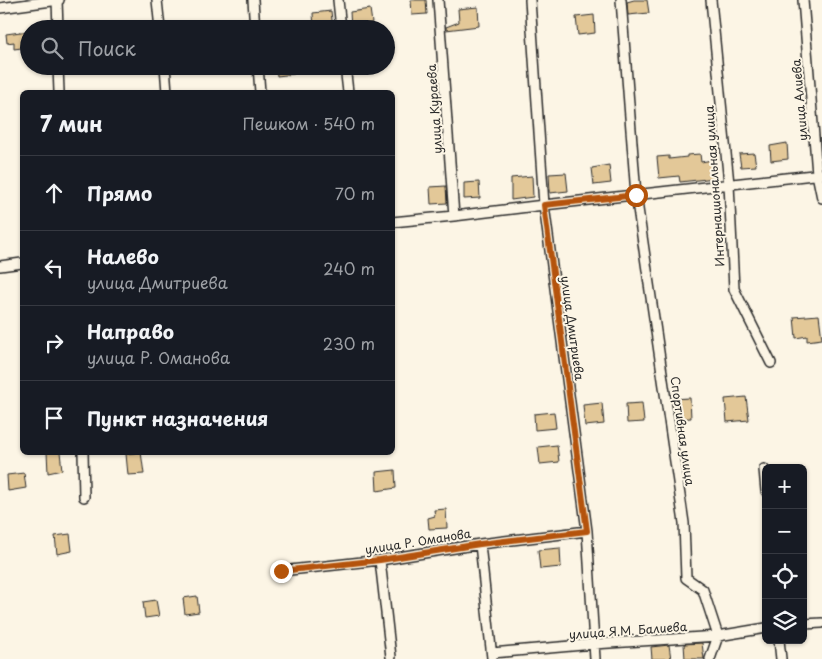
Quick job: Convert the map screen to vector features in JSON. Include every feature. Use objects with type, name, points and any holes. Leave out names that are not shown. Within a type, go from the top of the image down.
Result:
[{"type":"street","points":[[0,8],[12,3],[58,0],[58,20]]},
{"type":"street","points":[[157,0],[159,20]]},
{"type":"street","points":[[253,0],[254,20]]},
{"type":"street","points":[[338,0],[340,20]]},
{"type":"street","name":"улица Кураева","points":[[438,0],[454,216]]},
{"type":"street","name":"улица Дмитриева","points":[[530,0],[544,205],[587,531],[595,659]]},
{"type":"street","points":[[621,0],[636,195]]},
{"type":"street","name":"Интернациональная улица","points":[[711,0],[728,184],[734,289],[771,362]]},
{"type":"street","name":"улица Алиева","points":[[803,0],[822,198]]},
{"type":"street","points":[[58,75],[59,90]]},
{"type":"street","points":[[165,75],[168,90]]},
{"type":"street","points":[[259,75],[260,90]]},
{"type":"street","points":[[346,75],[348,90]]},
{"type":"street","points":[[395,222],[820,174]]},
{"type":"street","name":"Спортивная улица","points":[[636,195],[684,523],[686,578],[703,590],[718,636]]},
{"type":"street","points":[[0,266],[20,263]]},
{"type":"street","points":[[83,455],[84,497]]},
{"type":"street","name":"улица Р. Оманова","points":[[281,571],[380,560],[480,544],[587,531]]},
{"type":"street","points":[[480,544],[492,656]]},
{"type":"street","points":[[380,560],[391,657]]},
{"type":"street","points":[[807,624],[822,623]]},
{"type":"street","name":"улица Я.М. Балиева","points":[[492,656],[594,644],[718,636],[762,629]]},
{"type":"street","points":[[710,659],[718,636]]},
{"type":"street","points":[[779,644],[781,659]]},
{"type":"building","points":[[411,0],[426,0],[427,14],[412,15]]},
{"type":"building","points":[[647,0],[649,13],[628,15],[627,2]]},
{"type":"building","points":[[478,7],[479,26],[446,30],[446,27],[459,22],[458,9]]},
{"type":"building","points":[[370,9],[372,20],[351,20],[350,12]]},
{"type":"building","points":[[331,11],[332,20],[313,20],[313,13]]},
{"type":"building","points":[[594,15],[595,33],[578,35],[576,17]]},
{"type":"building","points":[[20,32],[20,48],[14,49],[14,42],[7,43],[6,34]]},
{"type":"building","points":[[787,143],[788,159],[771,161],[770,146]]},
{"type":"building","points":[[754,153],[756,166],[741,167],[739,154]]},
{"type":"building","points":[[700,154],[701,162],[712,160],[715,178],[680,182],[679,176],[659,178],[657,157],[669,156],[669,159]]},
{"type":"building","points":[[609,165],[611,183],[594,185],[592,168]]},
{"type":"building","points":[[566,173],[568,191],[550,193],[549,174]]},
{"type":"building","points":[[532,176],[533,197],[511,200],[511,178]]},
{"type":"building","points":[[479,182],[480,198],[464,199],[464,183]]},
{"type":"building","points":[[446,186],[447,203],[431,204],[430,187]]},
{"type":"building","points":[[819,315],[822,339],[807,341],[807,336],[796,338],[794,317]]},
{"type":"building","points":[[746,397],[749,420],[727,422],[725,399]]},
{"type":"building","points":[[690,398],[691,418],[675,419],[672,399]]},
{"type":"building","points":[[602,403],[604,424],[585,426],[583,405]]},
{"type":"building","points":[[642,403],[644,422],[627,423],[626,404]]},
{"type":"building","points":[[554,412],[556,428],[535,430],[534,414]]},
{"type":"building","points":[[557,445],[559,462],[540,464],[538,447]]},
{"type":"building","points":[[47,455],[60,455],[62,470],[48,473]]},
{"type":"building","points":[[126,455],[141,455],[144,474],[128,475]]},
{"type":"building","points":[[395,470],[396,488],[377,491],[376,472]]},
{"type":"building","points":[[24,473],[26,488],[8,491],[7,475]]},
{"type":"building","points":[[446,509],[447,528],[429,529],[428,518],[435,516],[434,510]]},
{"type":"building","points":[[70,534],[72,551],[57,554],[55,536]]},
{"type":"building","points":[[560,548],[561,567],[540,569],[538,550]]},
{"type":"building","points":[[197,596],[199,612],[185,614],[183,598]]},
{"type":"building","points":[[156,600],[159,616],[145,618],[143,602]]},
{"type":"building","points":[[702,643],[704,659],[685,659],[684,644]]},
{"type":"building","points":[[669,645],[671,659],[652,659],[651,647]]},
{"type":"route","points":[[281,571],[380,560],[480,544],[587,531],[544,205],[636,195]]}]
